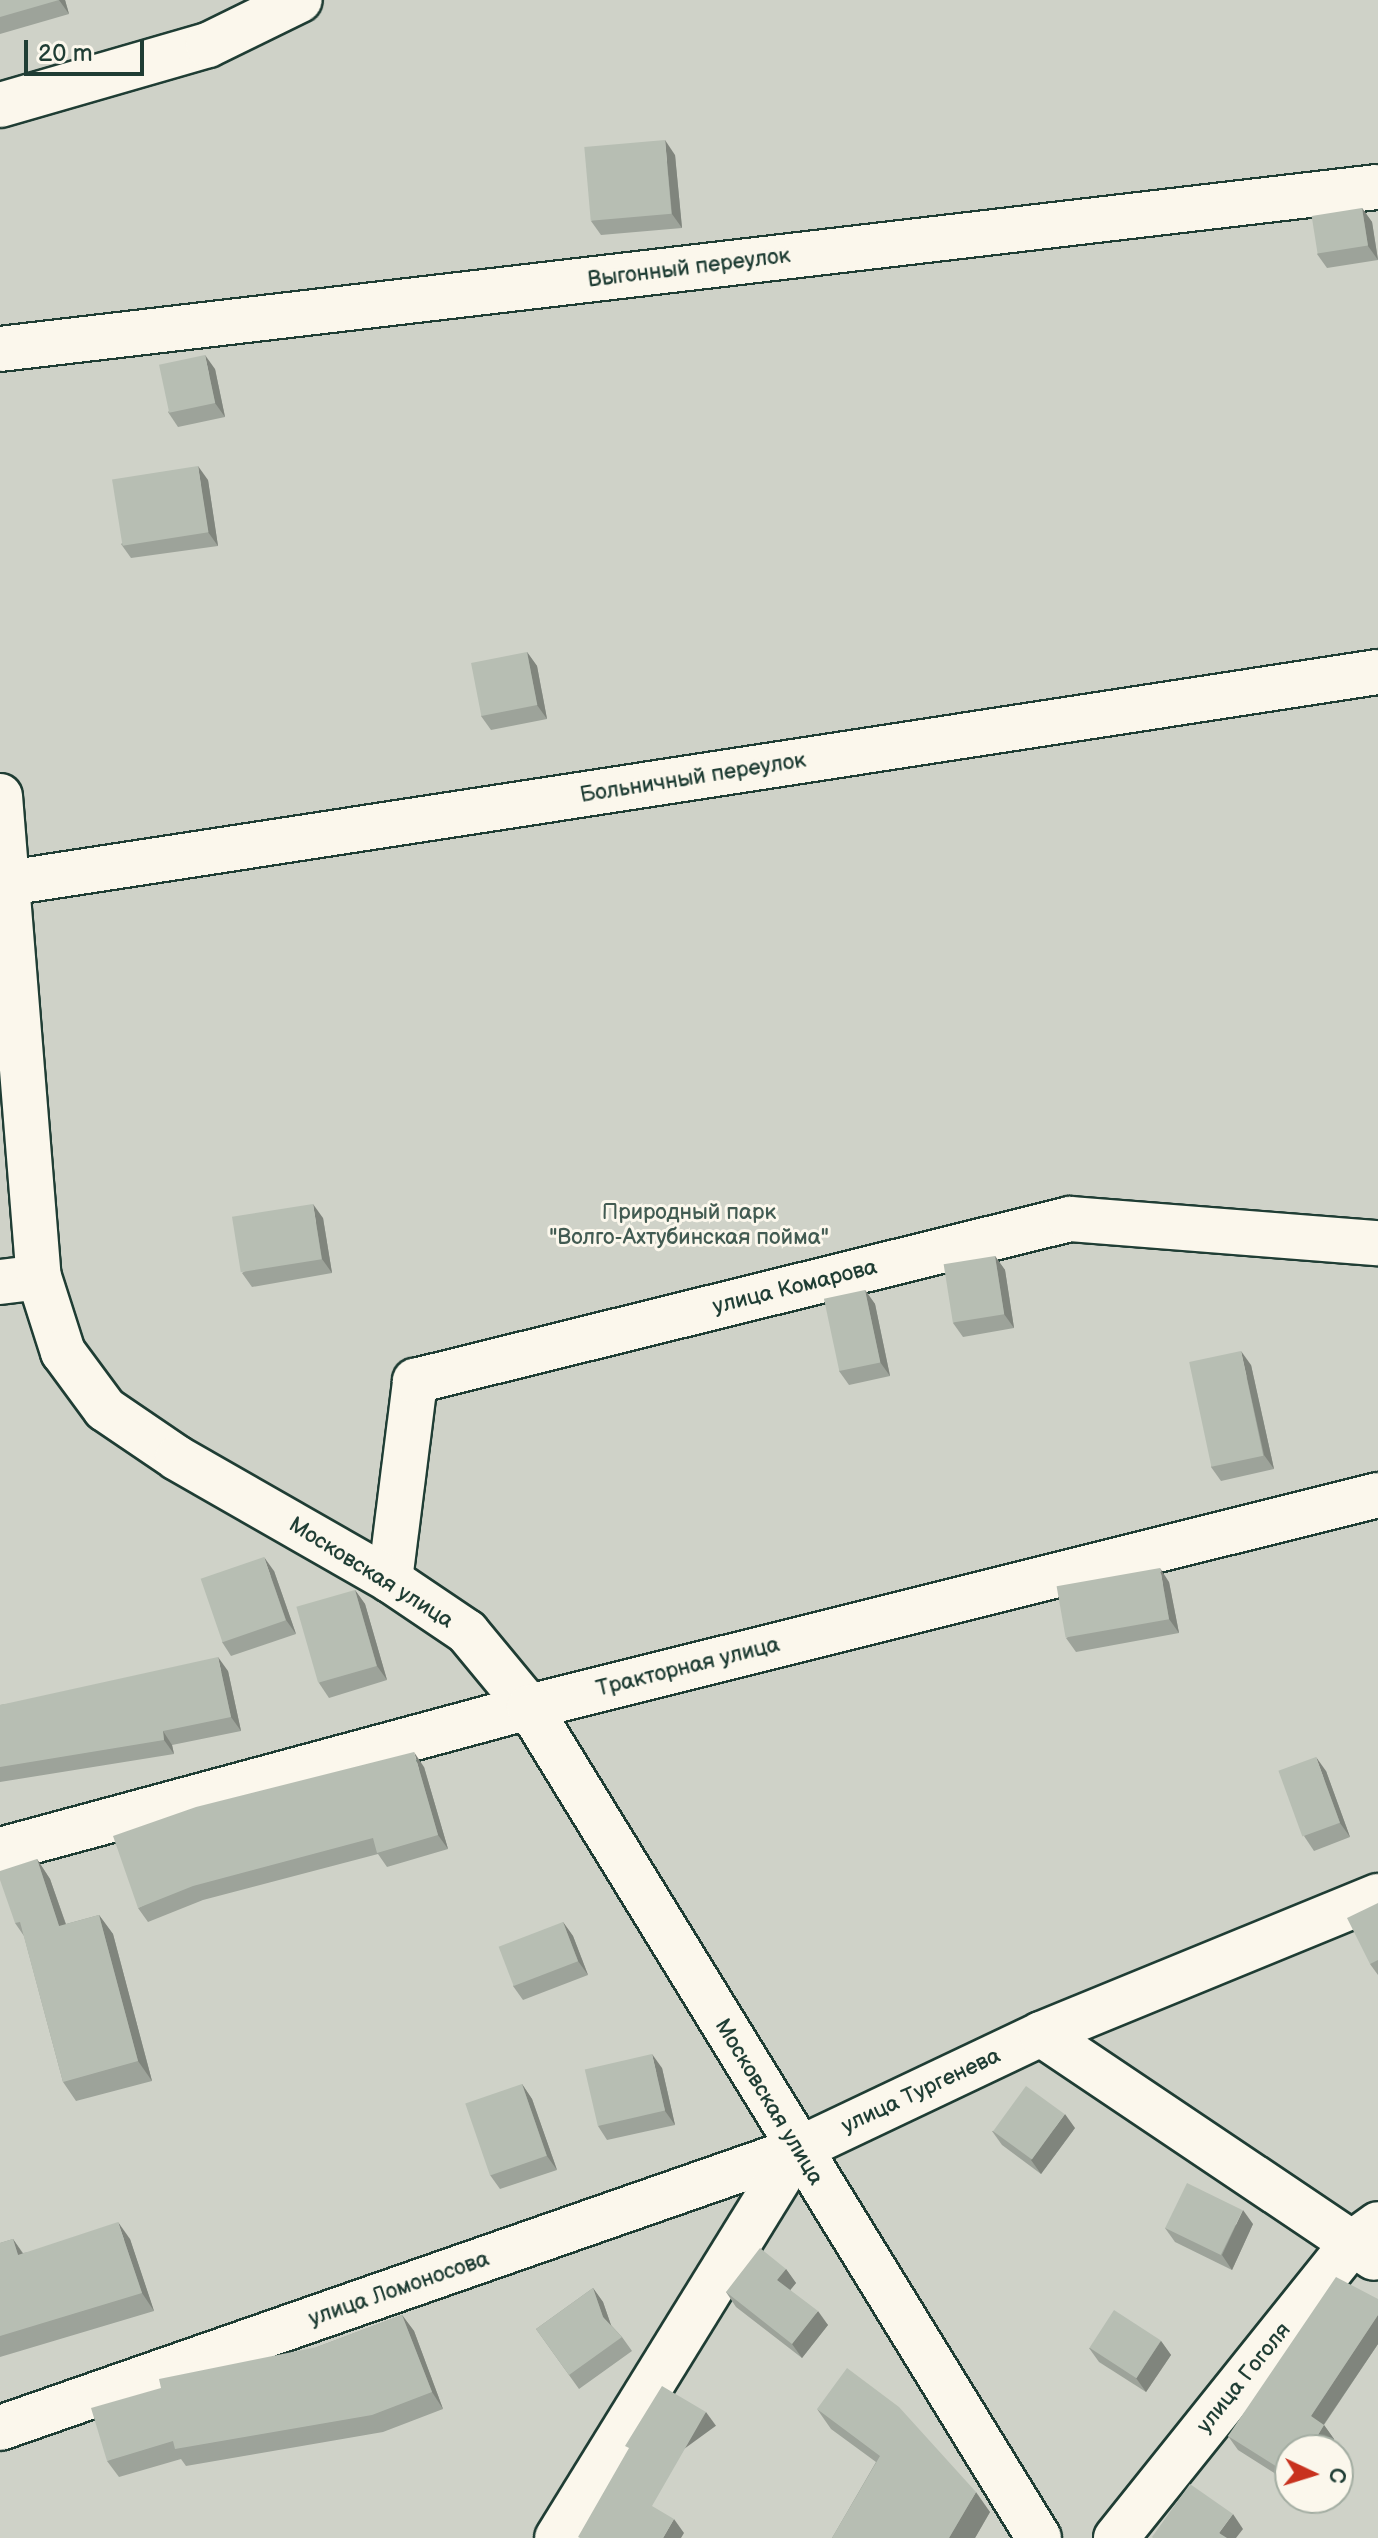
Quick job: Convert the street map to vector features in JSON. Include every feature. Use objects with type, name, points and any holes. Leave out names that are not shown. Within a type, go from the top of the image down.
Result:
[{"type":"street","points":[[0,105],[208,45],[300,0]]},
{"type":"street","name":"Выгонный переулок","points":[[0,349],[1378,187]]},
{"type":"street","name":"Больничный переулок","points":[[8,883],[1378,672]]},
{"type":"street","name":"Московская улица","points":[[0,796],[8,883],[19,1279],[63,1352],[105,1409],[177,1458],[390,1580],[467,1632],[529,1707],[797,2150],[1039,2538]]},
{"type":"street","name":"улица Комарова","points":[[390,1580],[415,1381],[1070,1219],[1378,1243]]},
{"type":"street","name":"Тракторная улица","points":[[0,1850],[529,1707],[1378,1495]]},
{"type":"street","name":"улица Тургенева","points":[[797,2150],[1041,2034],[1378,1896]]},
{"type":"street","points":[[1041,2034],[1369,2243]]},
{"type":"street","points":[[557,2538],[797,2150]]},
{"type":"street","name":"улица Ломоносова","points":[[0,2428],[797,2150]]},
{"type":"street","name":"улица Гоголя","points":[[1116,2538],[1369,2243]]},
{"type":"green space","name":"Природный парк \"Волго-Ахтубинская пойма\"","points":[[0,0],[1378,0],[1378,2538],[0,2538]]},
{"type":"building","points":[[0,0],[59,0],[0,17]]},
{"type":"building","points":[[665,140],[671,214],[591,221],[584,147]]},
{"type":"building","points":[[1362,208],[1368,246],[1318,254],[1312,216]]},
{"type":"building","points":[[205,355],[215,403],[169,413],[159,365]]},
{"type":"building","points":[[198,466],[208,532],[123,546],[112,480]]},
{"type":"building","points":[[527,652],[537,705],[481,716],[471,663]]},
{"type":"building","points":[[313,1204],[322,1259],[241,1272],[232,1217]]},
{"type":"building","points":[[995,1256],[1004,1314],[953,1322],[944,1264]]},
{"type":"building","points":[[865,1290],[880,1362],[839,1371],[824,1299]]},
{"type":"building","points":[[1241,1351],[1263,1456],[1211,1467],[1189,1362]]},
{"type":"building","points":[[264,1557],[286,1620],[222,1642],[201,1579]]},
{"type":"building","points":[[1160,1568],[1169,1619],[1066,1637],[1057,1586]]},
{"type":"building","points":[[355,1590],[377,1666],[318,1683],[296,1607]]},
{"type":"building","points":[[218,1657],[231,1717],[163,1731],[164,1740],[0,1767],[0,1705]]},
{"type":"building","points":[[414,1752],[438,1835],[377,1853],[373,1838],[193,1886],[138,1908],[113,1836],[196,1807]]},
{"type":"building","points":[[1316,1757],[1340,1823],[1302,1836],[1278,1771]]},
{"type":"building","points":[[37,1859],[59,1926],[99,1915],[138,2061],[63,2082],[20,1922],[15,1923],[0,1880],[0,1871]]},
{"type":"building","points":[[1378,1903],[1378,1960],[1370,1964],[1347,1918]]},
{"type":"building","points":[[563,1922],[578,1961],[514,1986],[499,1947]]},
{"type":"building","points":[[652,2054],[665,2111],[598,2126],[585,2070]]},
{"type":"building","points":[[522,2084],[547,2156],[490,2175],[465,2104]]},
{"type":"building","points":[[1026,2086],[1065,2114],[1032,2160],[993,2131]]},
{"type":"building","points":[[1187,2183],[1243,2210],[1221,2255],[1165,2228]]},
{"type":"building","points":[[118,2222],[142,2293],[0,2336],[0,2243],[13,2239],[18,2255]]},
{"type":"building","points":[[760,2248],[786,2269],[777,2280],[818,2311],[792,2344],[726,2292]]},
{"type":"building","points":[[1336,2277],[1378,2299],[1378,2315],[1311,2416],[1324,2425],[1319,2434],[1274,2434],[1274,2465],[1228,2436]]},
{"type":"building","points":[[593,2288],[603,2317],[622,2337],[569,2375],[536,2329]]},
{"type":"building","points":[[1114,2310],[1161,2340],[1136,2378],[1089,2348]]},
{"type":"building","points":[[402,2315],[432,2392],[372,2415],[175,2449],[173,2441],[107,2461],[91,2408],[161,2388],[159,2379],[317,2347]]},
{"type":"building","points":[[847,2368],[899,2407],[976,2492],[949,2538],[832,2538],[880,2456],[817,2409]]},
{"type":"building","points":[[662,2386],[706,2412],[652,2506],[674,2519],[663,2538],[578,2537],[629,2448],[625,2446]]},
{"type":"building","points":[[1190,2484],[1233,2514],[1219,2533],[1227,2538],[1153,2538],[1152,2537]]}]
